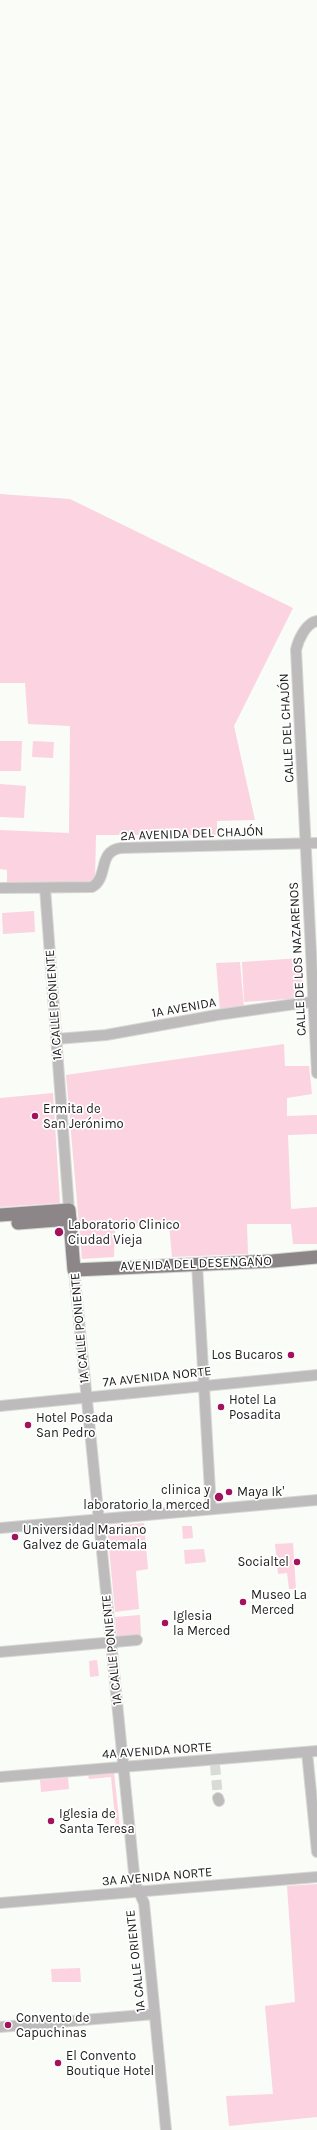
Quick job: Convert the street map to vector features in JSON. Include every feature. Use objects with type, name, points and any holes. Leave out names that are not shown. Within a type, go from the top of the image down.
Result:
[{"type":"main road","points":[[0,1215],[70,1215]]},
{"type":"main road","points":[[0,1224],[70,1215]]},
{"type":"main road","name":"1A CALLE PONIENTE","points":[[70,1215],[74,1270]]},
{"type":"main road","name":"AVENIDA DEL DESENGAÑO","points":[[74,1270],[273,1261],[317,1257]]},
{"type":"street","name":"CALLE DEL CHAJÓN","points":[[306,843],[296,650],[299,639],[310,624],[317,621]]},
{"type":"street","name":"CALLE DE LOS NAZARENOS","points":[[306,843],[315,1001],[317,1073]]},
{"type":"street","name":"2A AVENIDA DEL CHAJÓN","points":[[45,888],[89,888],[94,886],[100,879],[106,856],[117,848],[317,843]]},
{"type":"street","points":[[0,888],[45,888]]},
{"type":"street","name":"1A CALLE PONIENTE","points":[[45,888],[70,1215]]},
{"type":"street","name":"1A AVENIDA","points":[[56,1039],[106,1035],[217,1015],[315,1001]]},
{"type":"street","points":[[197,1264],[210,1509]]},
{"type":"street","name":"1A CALLE PONIENTE","points":[[74,1270],[123,1767]]},
{"type":"street","name":"7A AVENIDA NORTE","points":[[0,1406],[317,1375]]},
{"type":"street","points":[[0,1528],[317,1500]]},
{"type":"street","points":[[0,1652],[137,1640]]},
{"type":"street","points":[[312,1752],[317,1852]]},
{"type":"street","name":"4A AVENIDA NORTE","points":[[0,1777],[123,1767],[215,1762],[312,1752]]},
{"type":"street","name":"1A CALLE ORIENTE","points":[[123,1767],[135,1883],[144,1903],[166,2130]]},
{"type":"street","name":"3A AVENIDA NORTE","points":[[0,1903],[317,1877]]},
{"type":"street","points":[[0,2027],[155,2014]]},
{"type":"shaded area","points":[[0,494],[70,499],[293,608],[234,726],[255,820],[217,821],[217,835],[96,835],[95,880],[89,885],[7,884],[7,870],[0,869],[0,830],[69,833],[70,726],[28,724],[25,683],[0,683]]},
{"type":"shaded area","points":[[0,741],[22,741],[21,771],[0,771]]},
{"type":"shaded area","points":[[33,741],[54,742],[53,758],[32,757]]},
{"type":"shaded area","points":[[0,784],[26,786],[24,818],[0,817]]},
{"type":"shaded area","points":[[34,911],[35,932],[3,934],[2,913]]},
{"type":"shaded area","points":[[301,958],[303,998],[244,1002],[242,962]]},
{"type":"shaded area","points":[[240,962],[244,1008],[220,1010],[216,963]]},
{"type":"shaded area","points":[[284,1044],[285,1066],[309,1066],[312,1094],[287,1098],[287,1116],[317,1115],[317,1134],[288,1135],[291,1209],[317,1207],[317,1244],[293,1244],[291,1224],[247,1224],[248,1254],[172,1257],[169,1225],[115,1226],[114,1257],[82,1259],[66,1075]]},
{"type":"shaded area","points":[[53,1093],[60,1203],[0,1207],[0,1098]]},
{"type":"shaded area","points":[[144,1523],[148,1569],[136,1571],[139,1609],[115,1612],[107,1526]]},
{"type":"shaded area","points":[[182,1526],[192,1526],[193,1538],[183,1539]]},
{"type":"shaded area","points":[[293,1543],[296,1589],[289,1589],[287,1573],[278,1574],[275,1544]]},
{"type":"shaded area","points":[[204,1549],[206,1562],[185,1564],[184,1550]]},
{"type":"shaded area","points":[[140,1615],[141,1636],[117,1638],[115,1617]]},
{"type":"shaded area","points":[[97,1660],[99,1676],[90,1677],[89,1661]]},
{"type":"shaded area","points":[[114,1772],[120,1828],[116,1828],[111,1777],[89,1779],[88,1775]]},
{"type":"shaded area","points":[[68,1777],[69,1789],[41,1792],[40,1780]]},
{"type":"shaded area","points":[[317,1884],[317,2117],[229,2126],[226,2096],[273,2094],[265,2006],[295,2002],[287,1886]]},
{"type":"shaded area","points":[[80,1968],[81,1982],[52,1982],[51,1969]]},
{"type":"tunnel","points":[[215,1765],[218,1798]]},
{"type":"place","name":"Ermita de San Jerónimo","points":[[35,1116]]},
{"type":"place","name":"Laboratorio Clinico Ciudad Vieja","points":[[59,1232]]},
{"type":"place","name":"Los Bucaros","points":[[291,1355]]},
{"type":"place","name":"Hotel La Posadita","points":[[221,1407]]},
{"type":"place","name":"Hotel Posada San Pedro","points":[[28,1425]]},
{"type":"place","name":"Maya Ik'","points":[[229,1492]]},
{"type":"place","name":"clinica y laboratorio la merced","points":[[219,1497]]},
{"type":"place","name":"Universidad Mariano Galvez de Guatemala","points":[[15,1537]]},
{"type":"place","name":"Socialtel","points":[[297,1562]]},
{"type":"place","name":"Museo La Merced","points":[[243,1602]]},
{"type":"place","name":"Iglesia la Merced","points":[[165,1623]]},
{"type":"place","name":"Iglesia de Santa Teresa","points":[[51,1821]]},
{"type":"place","name":"Convento de Capuchinas","points":[[8,2025]]},
{"type":"place","name":"El Convento Boutique Hotel","points":[[58,2063]]}]
